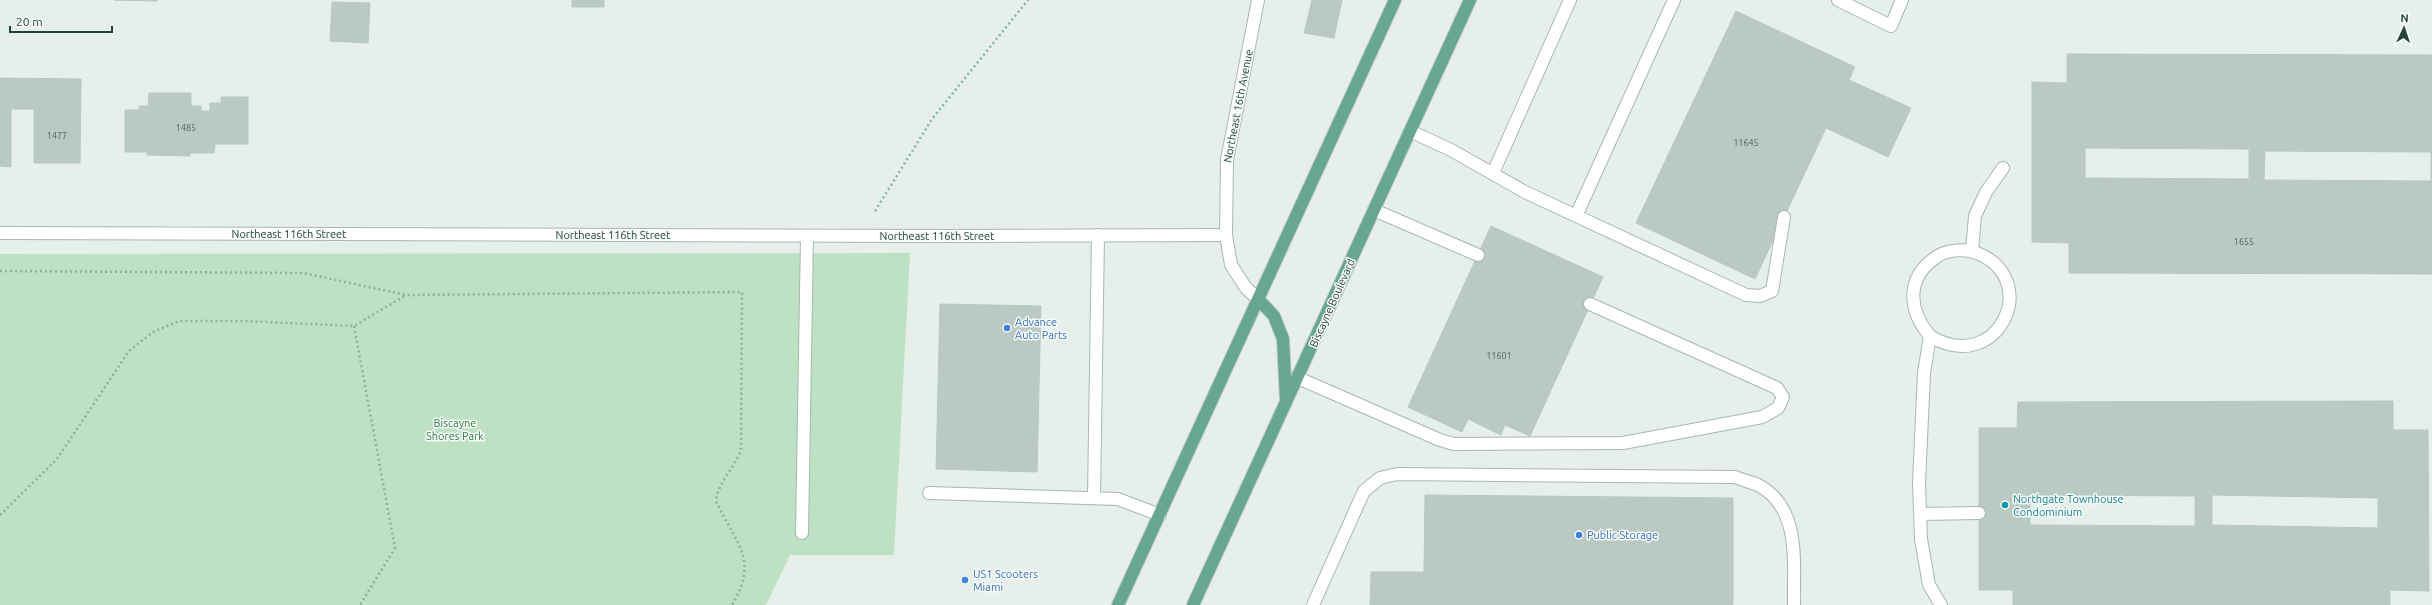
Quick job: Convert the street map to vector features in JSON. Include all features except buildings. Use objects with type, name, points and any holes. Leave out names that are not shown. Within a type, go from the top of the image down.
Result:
[{"type":"main road","points":[[1118,605],[1395,0]]},
{"type":"main road","name":"Biscayne Boulevard","points":[[1193,605],[1470,0]]},
{"type":"main road","points":[[1258,300],[1274,316],[1283,339],[1286,403]]},
{"type":"street","name":"Northeast 16th Avenue","points":[[1258,0],[1226,160],[1226,235],[1231,264],[1246,288],[1258,300]]},
{"type":"street","points":[[1493,173],[1570,0]]},
{"type":"street","points":[[1576,216],[1674,0]]},
{"type":"street","points":[[1838,0],[1891,26],[1902,0]]},
{"type":"street","points":[[1410,131],[1451,150],[1525,192],[1746,296],[1760,296],[1772,291],[1784,217]]},
{"type":"street","points":[[1972,251],[1975,216],[1986,192],[2003,168]]},
{"type":"street","points":[[1374,210],[1478,255]]},
{"type":"street","name":"Northeast 116th Street","points":[[0,233],[807,236],[1226,235]]},
{"type":"street","points":[[1094,498],[1098,235]]},
{"type":"street","points":[[802,533],[807,236]]},
{"type":"street","points":[[1956,250],[1972,251],[1987,257],[2000,267],[2008,281],[2010,297],[2006,315],[1998,329],[1976,346],[1959,348],[1944,344],[1930,336],[1920,324],[1914,309],[1913,292],[1917,277],[1927,264],[1940,255],[1956,250]]},
{"type":"street","points":[[1298,378],[1440,440],[1454,444],[1623,443],[1762,417],[1778,408],[1783,397],[1777,388],[1590,304]]},
{"type":"street","points":[[1930,336],[1924,373],[1920,483],[1921,539],[1929,585],[1941,605]]},
{"type":"street","points":[[1313,605],[1364,490],[1380,478],[1398,474],[1734,477],[1764,490],[1776,499],[1787,516],[1793,541],[1794,605]]},
{"type":"street","points":[[929,493],[1118,499],[1160,515]]},
{"type":"street","points":[[1920,514],[1979,513]]},
{"type":"path","points":[[860,235],[932,119],[1028,0]]},
{"type":"path","points":[[0,271],[303,273],[406,295],[742,292],[741,450],[737,460],[720,485],[716,501],[741,546],[746,568],[742,584],[732,605]]},
{"type":"path","points":[[0,513],[57,459],[129,351],[152,332],[179,321],[243,321],[354,326],[406,295]]},
{"type":"path","points":[[354,326],[395,548],[360,605]]},
{"type":"green space","name":"Biscayne Shores Park","points":[[910,253],[894,555],[790,555],[766,605],[0,605],[0,254]]},
{"type":"place","name":"Advance Auto Parts","points":[[1007,328]]},
{"type":"place","name":"Northgate Townhouse Condominium","points":[[2005,505]]},
{"type":"place","name":"Public Storage","points":[[1579,535]]},
{"type":"place","name":"US1 Scooters Miami","points":[[965,580]]}]
